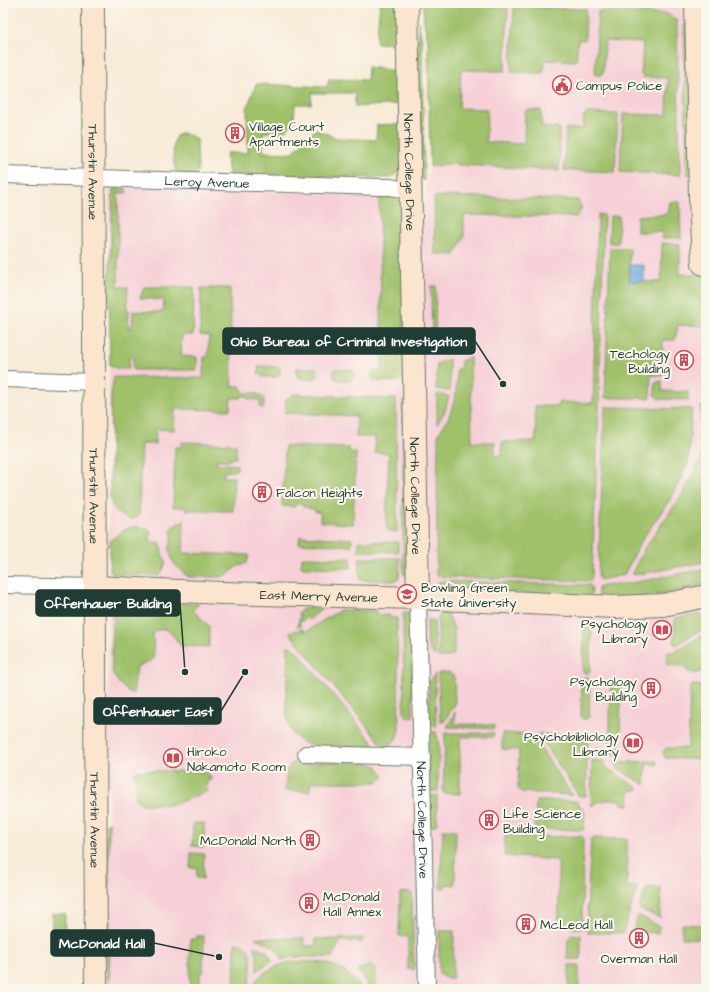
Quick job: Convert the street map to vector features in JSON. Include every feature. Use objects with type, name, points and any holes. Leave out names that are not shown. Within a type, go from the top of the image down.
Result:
[{"type":"street","name":"Thurstin Avenue","points":[[93,3],[96,989]]},
{"type":"street","name":"North College Drive","points":[[407,3],[427,989]]},
{"type":"street","points":[[696,3],[700,198],[703,264]]},
{"type":"street","name":"Leroy Avenue","points":[[3,175],[391,187],[410,191]]},
{"type":"street","points":[[3,379],[94,382]]},
{"type":"street","name":"East Merry Avenue","points":[[3,584],[222,593],[418,598],[615,608],[663,605],[706,596]]},
{"type":"street","points":[[306,754],[422,757]]},
{"type":"shaded area","name":"Bowling Green State University","points":[[423,3],[706,3],[706,989],[108,989],[109,189],[130,187],[379,195],[425,199],[430,167],[428,40],[424,22]]},
{"type":"green space","points":[[380,3],[399,3],[400,44],[376,43]]},
{"type":"green space","points":[[423,3],[508,7],[505,71],[461,70],[459,108],[486,109],[486,142],[524,144],[525,112],[527,110],[541,110],[542,127],[559,128],[559,171],[555,171],[554,168],[552,168],[552,170],[444,164],[430,167],[428,40],[424,22]]},
{"type":"green space","points":[[514,7],[586,9],[585,40],[578,40],[576,61],[545,60],[544,71],[542,73],[511,72]]},
{"type":"green space","points":[[598,11],[668,14],[677,21],[680,175],[620,172],[623,114],[667,115],[668,78],[643,77],[641,75],[643,43],[605,41],[603,73],[601,75],[595,75]]},
{"type":"green space","points":[[418,21],[422,41],[424,181],[419,175]]},
{"type":"green space","points":[[684,24],[689,24],[693,175],[687,174]]},
{"type":"green space","points":[[368,67],[397,71],[400,86],[400,104],[355,107],[355,93],[312,93],[311,104],[295,104],[294,122],[283,133],[263,132],[263,152],[292,153],[316,129],[336,138],[376,140],[377,125],[403,124],[403,168],[391,178],[229,175],[226,153],[248,153],[247,109],[256,84],[327,87],[329,79],[367,80]]},
{"type":"green space","points":[[586,113],[618,114],[615,172],[564,170],[566,128],[583,129],[584,115]]},
{"type":"green space","points":[[182,133],[192,136],[197,141],[198,172],[195,175],[177,174],[175,169],[173,160],[174,145],[176,136]]},
{"type":"green space","points":[[126,188],[127,193],[118,193],[118,287],[128,287],[128,328],[132,328],[133,311],[163,312],[164,300],[140,298],[144,287],[194,287],[193,335],[182,335],[181,356],[197,357],[197,370],[133,370],[133,356],[129,357],[129,369],[118,369],[110,365],[109,287],[113,189]]},
{"type":"green space","points":[[379,197],[396,197],[403,203],[404,378],[396,382],[374,381],[371,377],[372,371],[382,371]]},
{"type":"green space","points":[[434,197],[578,200],[582,208],[577,217],[464,215],[464,237],[455,255],[435,254]]},
{"type":"green space","points":[[670,202],[680,202],[681,238],[662,238],[662,232],[637,232],[637,216],[668,214]]},
{"type":"green space","points":[[598,214],[604,215],[599,405],[592,577],[590,581],[443,577],[436,574],[438,435],[449,417],[456,394],[457,369],[460,369],[461,361],[470,357],[472,442],[495,442],[495,456],[502,456],[502,442],[536,441],[535,406],[558,406],[559,402],[593,403]]},
{"type":"green space","points":[[610,216],[619,216],[618,243],[609,243]]},
{"type":"green space","points":[[662,243],[680,244],[680,274],[706,275],[706,326],[678,325],[675,340],[663,340],[662,376],[651,375],[650,398],[605,398],[610,248],[630,248],[629,281],[661,282]]},
{"type":"green space","points":[[431,286],[436,286],[435,332],[441,346],[432,351]]},
{"type":"green space","points":[[201,288],[230,288],[232,386],[240,386],[244,393],[254,393],[262,396],[264,398],[264,408],[260,408],[260,400],[248,399],[248,396],[241,396],[241,398],[231,398],[230,410],[175,409],[174,430],[156,429],[155,444],[141,444],[139,516],[130,520],[116,512],[110,497],[111,395],[114,377],[203,378],[204,357],[208,357],[209,336],[200,335]]},
{"type":"green space","points":[[449,359],[450,391],[436,389],[437,364]]},
{"type":"green space","points":[[259,366],[278,367],[280,368],[280,374],[277,377],[262,377],[258,373]]},
{"type":"green space","points":[[297,368],[316,368],[318,371],[317,377],[309,379],[300,378],[296,375]]},
{"type":"green space","points":[[335,369],[353,370],[355,372],[354,377],[351,381],[335,379],[333,374]]},
{"type":"green space","points":[[662,381],[662,391],[688,392],[688,400],[659,399],[655,396],[655,382]]},
{"type":"green space","points":[[294,394],[396,399],[397,532],[389,532],[386,526],[389,453],[375,453],[375,437],[356,437],[357,416],[285,413],[286,399]]},
{"type":"green space","points":[[437,394],[449,396],[445,411],[437,424]]},
{"type":"green space","points":[[403,400],[405,405],[407,576],[403,574]]},
{"type":"green space","points":[[605,407],[692,409],[688,464],[671,498],[641,541],[624,575],[600,580],[598,576]]},
{"type":"green space","points":[[701,407],[706,407],[706,429],[700,444]]},
{"type":"green space","points":[[182,442],[236,444],[236,458],[231,458],[231,460],[216,460],[216,463],[237,465],[237,470],[224,472],[224,477],[234,477],[233,511],[186,510],[186,507],[173,507],[175,447],[181,447]]},
{"type":"green space","points":[[285,446],[349,448],[349,452],[356,453],[353,524],[320,522],[320,512],[315,512],[315,509],[309,509],[309,507],[303,507],[303,504],[296,503],[295,507],[282,506]]},
{"type":"green space","points":[[706,447],[706,562],[634,575],[632,573],[644,549],[684,492]]},
{"type":"green space","points":[[184,520],[183,553],[249,555],[247,563],[236,567],[230,573],[222,577],[189,577],[173,562],[169,549],[172,539],[171,528]]},
{"type":"green space","points":[[134,527],[148,529],[151,532],[150,540],[154,544],[157,541],[161,544],[162,554],[166,561],[159,576],[113,574],[110,570],[110,541],[125,529]]},
{"type":"green space","points":[[300,536],[352,539],[351,546],[299,543]]},
{"type":"green space","points":[[359,541],[398,542],[398,552],[359,551]]},
{"type":"green space","points":[[302,557],[351,558],[351,568],[301,567]]},
{"type":"green space","points":[[359,558],[400,558],[399,579],[395,581],[360,580]]},
{"type":"green space","points":[[706,569],[706,584],[644,597],[598,597],[598,588],[602,586],[631,583]]},
{"type":"green space","points":[[438,582],[590,585],[592,587],[591,597],[437,588]]},
{"type":"green space","points":[[118,603],[199,604],[193,610],[209,626],[209,647],[181,646],[166,629],[153,631],[154,659],[137,667],[133,694],[120,684],[112,670],[112,623],[116,622],[112,619],[112,606]]},
{"type":"green space","points":[[305,608],[322,609],[309,620],[307,617],[299,623],[301,626],[297,627],[300,616],[298,613]]},
{"type":"green space","points":[[340,610],[377,611],[377,615],[389,615],[390,617],[397,618],[399,728],[398,735],[390,745],[384,747],[291,635],[290,632],[303,629],[305,632]]},
{"type":"green space","points":[[403,613],[411,613],[413,717],[407,717],[404,714]]},
{"type":"green space","points":[[441,614],[449,614],[448,615],[454,629],[454,654],[450,657],[438,657],[438,618]]},
{"type":"green space","points":[[702,614],[706,620],[706,627],[676,645],[674,643],[675,618]]},
{"type":"green space","points":[[427,620],[434,620],[435,656],[431,653],[428,645]]},
{"type":"green space","points":[[584,622],[588,622],[592,626],[589,673],[583,673]]},
{"type":"green space","points":[[706,633],[706,668],[704,670],[699,673],[693,673],[688,672],[685,666],[667,665],[668,652],[674,652]]},
{"type":"green space","points":[[288,646],[296,650],[374,744],[374,747],[314,746],[303,742],[295,736],[290,729],[286,710],[287,678],[290,678],[287,674]]},
{"type":"green space","points":[[438,673],[450,673],[454,677],[455,704],[444,722],[440,722]]},
{"type":"green space","points":[[435,674],[436,727],[429,726],[429,682]]},
{"type":"green space","points":[[588,677],[590,679],[589,717],[587,719],[583,719],[581,717],[582,678]]},
{"type":"green space","points":[[611,684],[621,684],[619,755],[609,753]]},
{"type":"green space","points":[[692,685],[703,686],[706,688],[706,760],[665,758],[663,752],[666,748],[688,748],[690,690]]},
{"type":"green space","points":[[455,712],[455,724],[494,725],[494,729],[447,727]]},
{"type":"green space","points":[[428,731],[436,732],[439,744],[438,791],[429,791]]},
{"type":"green space","points":[[445,733],[494,733],[493,737],[460,737],[460,794],[444,793],[443,791]]},
{"type":"green space","points":[[502,733],[526,734],[534,738],[572,795],[521,792],[518,788],[519,750],[502,749]]},
{"type":"green space","points":[[538,734],[588,735],[586,796],[579,796]]},
{"type":"green space","points":[[592,760],[604,761],[607,768],[638,788],[638,790],[629,791],[629,805],[623,805],[620,800],[605,800],[591,806]]},
{"type":"green space","points":[[294,761],[367,763],[378,766],[384,777],[377,782],[311,782],[310,791],[285,791],[287,769]]},
{"type":"green space","points":[[657,761],[657,765],[646,764],[645,785],[618,769],[614,762]]},
{"type":"green space","points":[[137,771],[142,771],[143,773],[144,771],[173,771],[174,774],[176,771],[207,772],[211,776],[209,776],[209,778],[211,778],[211,780],[207,781],[207,791],[173,805],[142,804],[136,799],[135,773]]},
{"type":"green space","points":[[429,795],[437,796],[437,823],[435,826],[430,826]]},
{"type":"green space","points":[[536,801],[576,801],[585,813],[584,829],[535,829]]},
{"type":"green space","points":[[109,821],[109,982],[107,979],[106,824]]},
{"type":"green space","points":[[193,823],[204,823],[204,847],[192,846]]},
{"type":"green space","points":[[443,830],[456,830],[455,885],[445,884],[445,888],[440,888]]},
{"type":"green space","points":[[505,835],[535,837],[583,837],[581,929],[571,928],[571,925],[559,927],[558,860],[504,856]]},
{"type":"green space","points":[[591,838],[627,839],[627,887],[637,887],[623,933],[588,933],[588,930],[586,930],[588,919],[587,911]]},
{"type":"green space","points":[[191,853],[204,854],[203,879],[197,878],[197,868],[190,868]]},
{"type":"green space","points":[[647,887],[661,888],[660,918],[639,909]]},
{"type":"green space","points":[[409,892],[412,894],[414,970],[408,969],[408,937],[399,936],[400,893]]},
{"type":"green space","points":[[52,914],[65,914],[64,955],[51,955]]},
{"type":"green space","points":[[638,915],[659,926],[658,933],[633,932]]},
{"type":"green space","points":[[682,924],[706,925],[706,939],[682,938]]},
{"type":"green space","points":[[439,931],[454,931],[453,978],[445,978],[439,974]]},
{"type":"green space","points":[[572,934],[581,935],[581,959],[567,959],[568,938],[570,938]]},
{"type":"green space","points":[[197,936],[204,936],[203,973],[200,973],[200,989],[190,989],[190,939],[197,939]]},
{"type":"green space","points":[[255,938],[304,938],[304,946],[316,946],[316,939],[363,938],[362,942],[341,941],[332,957],[291,957],[282,960],[275,948],[268,943]]},
{"type":"green space","points":[[235,943],[242,944],[250,953],[251,968],[248,989],[234,989]]},
{"type":"green space","points":[[254,946],[267,951],[272,960],[257,971],[257,954]]},
{"type":"green space","points":[[291,962],[322,963],[339,968],[354,980],[362,989],[251,989],[254,984],[257,985],[255,982],[262,974],[276,966]]},
{"type":"green space","points":[[371,965],[376,967],[376,989],[369,989],[365,979],[357,970]]},
{"type":"green space","points":[[569,965],[579,965],[579,989],[568,989]]},
{"type":"water","points":[[630,265],[644,265],[644,282],[629,281]]},
{"type":"place","name":"Campus Police","points":[[562,85]]},
{"type":"place","name":"Village Court Apartments","points":[[235,133]]},
{"type":"place","name":"Techology Building","points":[[684,360]]},
{"type":"place","name":"Ohio Bureau of Criminal Investigation","points":[[503,384]]},
{"type":"place","name":"Falcon Heights","points":[[262,492]]},
{"type":"place","name":"Bowling Green State University","points":[[407,594]]},
{"type":"place","name":"Psychology Library","points":[[662,630]]},
{"type":"place","name":"Offenhauer Building","points":[[185,672]]},
{"type":"place","name":"Offenhauer East","points":[[245,672]]},
{"type":"place","name":"Psychology Building","points":[[651,688]]},
{"type":"place","name":"Psychobibliology Library","points":[[633,743]]},
{"type":"place","name":"Hiroko Nakamoto Room","points":[[173,758]]},
{"type":"place","name":"Life Science Building","points":[[489,820]]},
{"type":"place","name":"McDonald North","points":[[310,840]]},
{"type":"place","name":"McDonald Hall Annex","points":[[309,903]]},
{"type":"place","name":"McLeod Hall","points":[[526,924]]},
{"type":"place","name":"Overman Hall","points":[[639,938]]},
{"type":"place","name":"McDonald Hall","points":[[219,957]]}]
